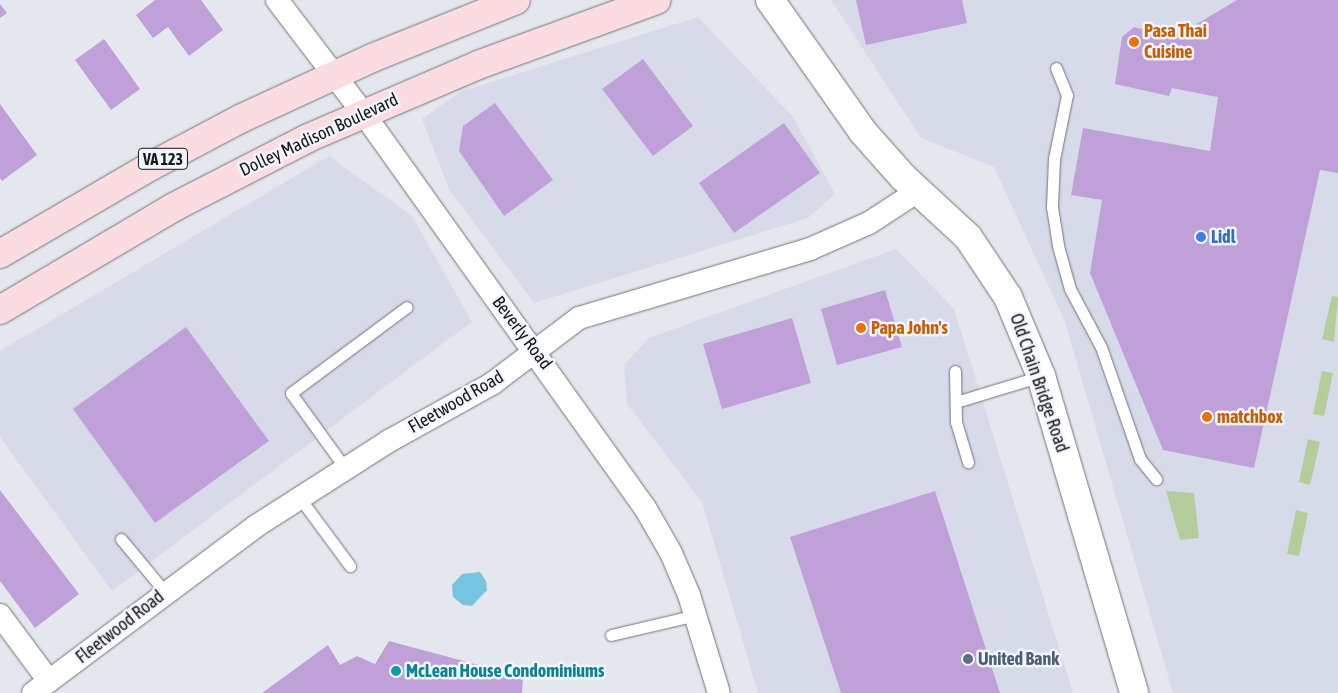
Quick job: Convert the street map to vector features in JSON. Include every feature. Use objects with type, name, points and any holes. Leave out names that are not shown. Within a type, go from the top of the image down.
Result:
[{"type":"main road","name":"VA 123","points":[[0,254],[151,166],[332,76],[516,0]]},
{"type":"main road","name":"Dolley Madison Boulevard","points":[[0,310],[174,206],[364,114],[478,65],[658,0]]},
{"type":"main road","name":"Old Chain Bridge Road","points":[[770,0],[864,132],[890,164],[968,237],[988,265],[1017,315],[1041,376],[1134,693]]},
{"type":"street","name":"Beverly Road","points":[[277,0],[332,76],[364,114],[536,351],[644,506],[671,553],[696,615],[719,693]]},
{"type":"street","name":"Fleetwood Road","points":[[41,687],[165,592],[299,497],[345,468],[493,383],[579,318],[803,251],[869,223],[918,190]]},
{"type":"street","points":[[0,615],[41,687]]},
{"type":"lane","points":[[1056,68],[1067,95],[1054,158],[1052,207],[1058,246],[1070,289],[1101,347],[1140,459],[1156,479]]},
{"type":"lane","points":[[345,468],[291,393],[407,307]]},
{"type":"lane","points":[[955,371],[956,422],[968,462]]},
{"type":"lane","points":[[956,402],[1041,376]]},
{"type":"lane","points":[[299,497],[350,566]]},
{"type":"lane","points":[[121,538],[165,592]]},
{"type":"lane","points":[[611,636],[696,615]]},
{"type":"shaded area","points":[[831,0],[1338,0],[1338,693],[1173,693],[1065,322],[994,167],[921,138]]},
{"type":"shaded area","points":[[698,17],[793,117],[835,194],[808,218],[534,303],[449,189],[422,119],[460,92]]},
{"type":"shaded area","points":[[329,156],[412,216],[472,322],[112,591],[0,437],[0,351]]},
{"type":"shaded area","points":[[896,249],[954,309],[1073,693],[758,693],[702,502],[627,404],[624,365],[649,338]]},
{"type":"green space","points":[[1332,296],[1338,297],[1334,342],[1322,339]]},
{"type":"green space","points":[[1322,371],[1333,373],[1324,416],[1313,414]]},
{"type":"green space","points":[[1308,439],[1320,442],[1310,485],[1299,482]]},
{"type":"green space","points":[[1166,491],[1194,493],[1199,538],[1180,540]]},
{"type":"green space","points":[[1296,510],[1308,513],[1299,556],[1287,554]]},
{"type":"water","points":[[480,572],[486,581],[487,590],[472,606],[463,605],[453,597],[452,585],[462,574]]},
{"type":"building","points":[[155,0],[201,0],[223,30],[189,56],[168,27],[153,38],[136,15]]},
{"type":"building","points":[[856,0],[962,0],[967,23],[866,45]]},
{"type":"building","points":[[1237,0],[1338,0],[1338,173],[1320,170],[1254,468],[1163,450],[1090,273],[1102,200],[1071,195],[1083,128],[1210,151],[1218,97],[1172,88],[1169,96],[1115,84],[1122,37],[1134,27],[1175,37]]},
{"type":"building","points":[[0,4],[7,13],[0,18]]},
{"type":"building","points":[[104,39],[140,89],[111,110],[75,60]]},
{"type":"building","points":[[643,59],[693,126],[653,156],[602,89]]},
{"type":"building","points":[[495,103],[553,180],[504,216],[459,151],[463,126]]},
{"type":"building","points":[[0,104],[37,155],[2,181],[0,178]]},
{"type":"building","points":[[784,123],[820,173],[734,233],[699,183]]},
{"type":"building","name":"Papa John's","points":[[885,290],[902,347],[837,365],[821,309]]},
{"type":"building","points":[[792,318],[811,383],[722,409],[703,344]]},
{"type":"building","points":[[186,327],[269,441],[155,523],[73,409]]},
{"type":"building","points":[[0,490],[79,594],[35,628],[0,581]]},
{"type":"building","points":[[935,491],[1000,693],[841,693],[790,537]]},
{"type":"building","name":"McLean House Condominiums","points":[[389,641],[523,677],[522,693],[262,693],[328,645],[340,665],[357,656],[375,664]]},
{"type":"place","name":"Pasa Thai Cuisine","points":[[1134,42]]},
{"type":"place","name":"Lidl","points":[[1201,237]]},
{"type":"place","name":"Papa John's","points":[[861,328]]},
{"type":"place","name":"matchbox","points":[[1207,417]]},
{"type":"place","name":"United Bank","points":[[968,659]]},
{"type":"place","name":"McLean House Condominiums","points":[[396,671]]}]
